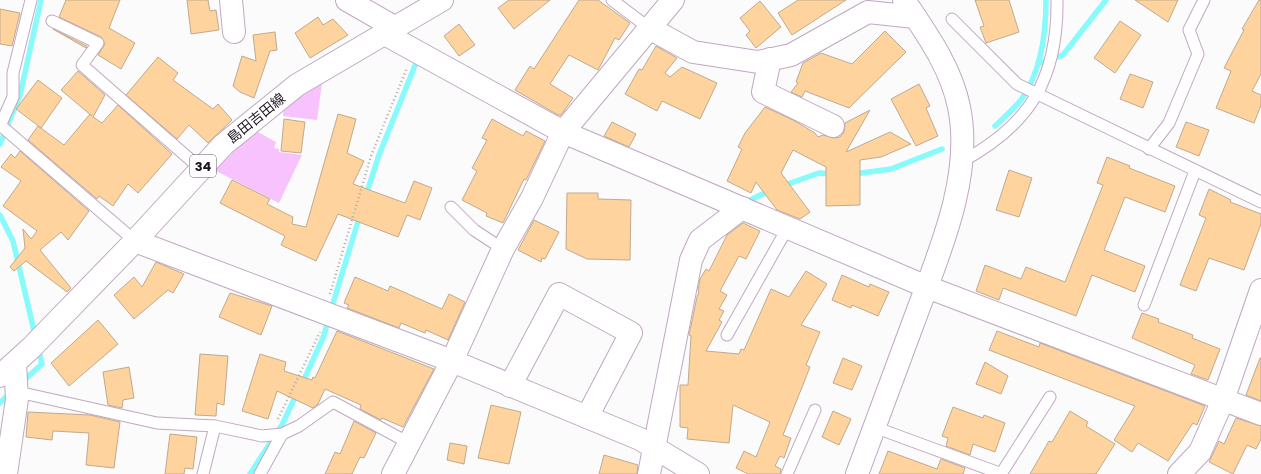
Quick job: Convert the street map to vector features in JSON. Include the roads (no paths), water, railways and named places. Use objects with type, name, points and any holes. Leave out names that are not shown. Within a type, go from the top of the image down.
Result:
[{"type":"street","points":[[231,0],[234,32]]},
{"type":"street","points":[[347,0],[414,50],[563,132],[926,287],[1261,414]]},
{"type":"street","name":"島田吉田線","points":[[7,369],[135,241],[223,145],[297,84],[442,0]]},
{"type":"street","points":[[393,474],[452,361],[503,249],[532,198],[563,132],[673,0]]},
{"type":"street","points":[[650,28],[693,52],[758,62],[790,54],[868,12],[909,8],[927,34],[946,70],[959,106],[962,134],[961,162],[955,204],[857,474]]},
{"type":"street","points":[[770,59],[764,92],[833,126]]},
{"type":"street","points":[[649,474],[691,260],[700,240],[742,208]]},
{"type":"street","points":[[135,241],[452,361],[640,439],[698,474]]},
{"type":"street","points":[[1179,474],[1200,452],[1223,400],[1261,290]]},
{"type":"street","points":[[510,386],[559,294],[631,333],[587,417]]},
{"type":"street","points":[[6,474],[16,399],[7,369]]},
{"type":"lane","points":[[31,0],[13,73],[13,97],[0,125],[135,241]]},
{"type":"lane","points":[[612,0],[650,28]]},
{"type":"lane","points":[[961,162],[1004,134],[1020,119],[1032,104],[1047,74],[1057,0]]},
{"type":"lane","points":[[1149,149],[1169,123],[1198,54],[1189,30],[1204,0]]},
{"type":"lane","points":[[952,19],[1017,84],[1261,202]]},
{"type":"lane","points":[[52,21],[98,44],[82,65],[201,169]]},
{"type":"lane","points":[[1144,305],[1195,171]]},
{"type":"lane","points":[[451,207],[474,230],[503,249]]},
{"type":"lane","points":[[727,335],[788,227]]},
{"type":"lane","points":[[16,399],[27,394],[157,423],[215,426],[262,436],[282,434],[299,426],[333,402],[409,443]]},
{"type":"lane","points":[[874,427],[1002,474],[1050,397]]},
{"type":"lane","points":[[787,474],[815,410]]},
{"type":"lane","points":[[203,474],[215,426]]},
{"type":"lane","points":[[260,474],[282,434]]},
{"type":"waterway","points":[[0,144],[20,95],[41,0]]},
{"type":"waterway","points":[[995,126],[1021,100],[1028,89],[1038,65],[1045,26],[1046,0]]},
{"type":"waterway","points":[[1038,64],[1063,55],[1106,0]]},
{"type":"waterway","points":[[366,195],[379,155],[416,63]]},
{"type":"waterway","points":[[854,174],[891,169],[942,149]]},
{"type":"waterway","points":[[782,186],[819,173],[832,174]]},
{"type":"waterway","points":[[744,203],[771,190]]},
{"type":"waterway","points":[[0,215],[13,241],[35,335]]},
{"type":"waterway","points":[[331,310],[360,215]]},
{"type":"waterway","points":[[302,384],[323,338],[329,318]]},
{"type":"waterway","points":[[22,382],[42,364],[38,348]]},
{"type":"waterway","points":[[0,403],[10,393]]},
{"type":"waterway","points":[[250,474],[282,425],[297,393]]}]
